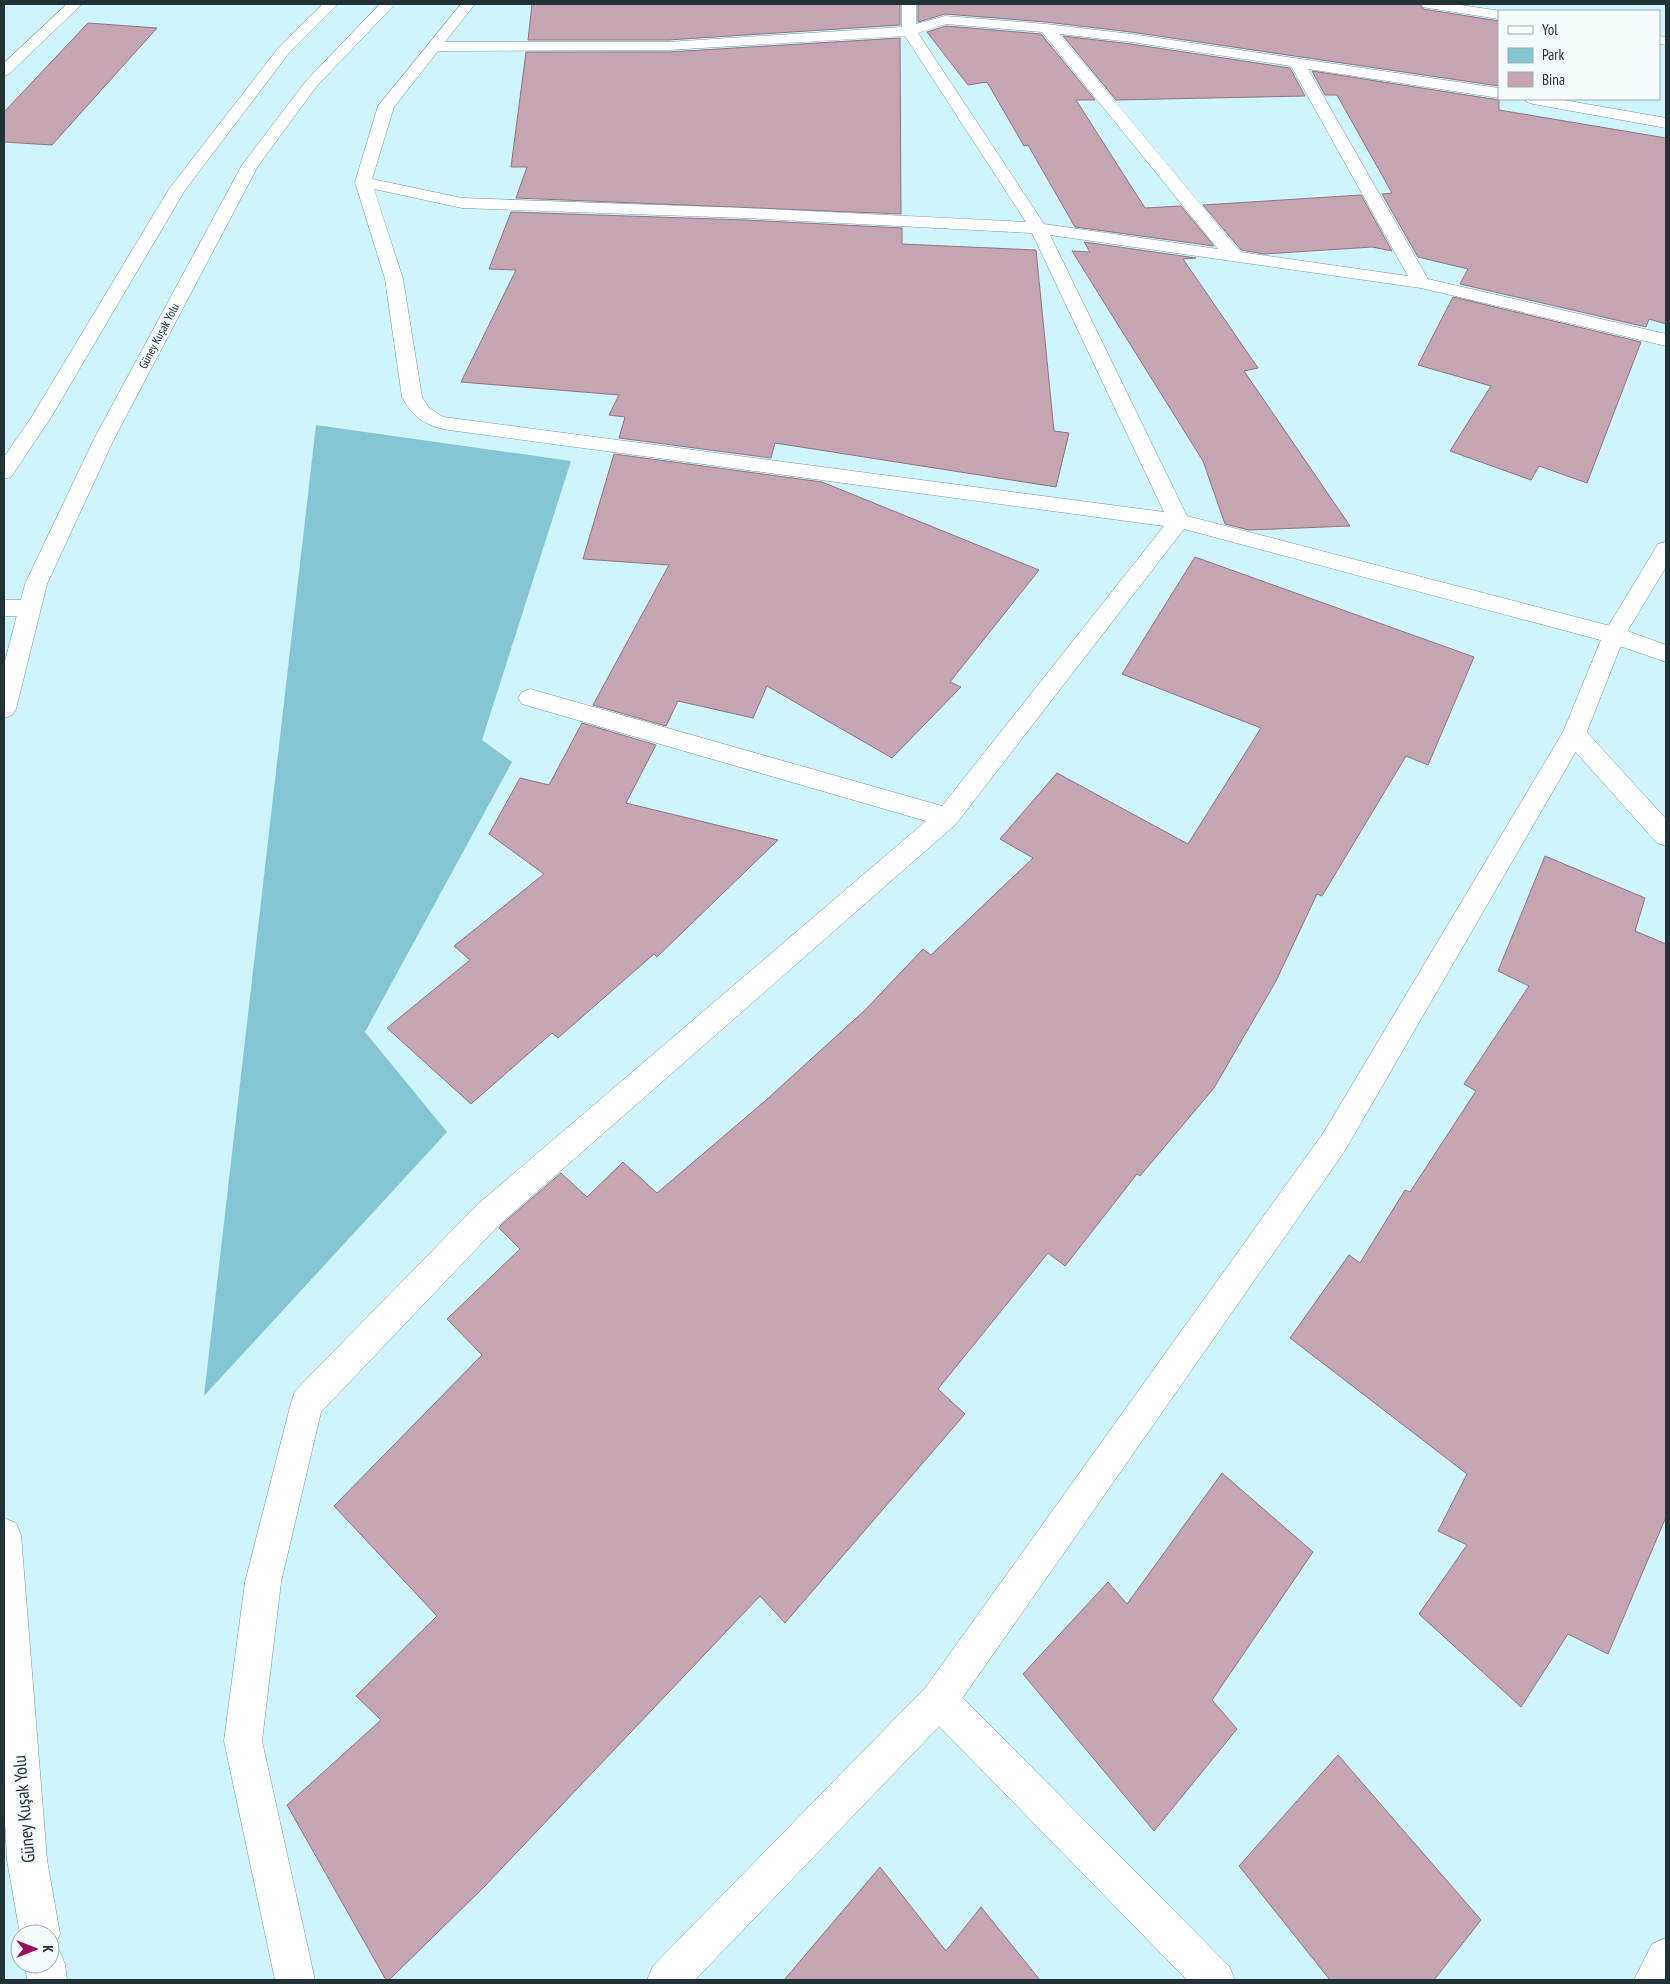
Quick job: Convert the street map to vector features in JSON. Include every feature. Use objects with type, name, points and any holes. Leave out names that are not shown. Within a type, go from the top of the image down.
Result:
[{"type":"street","points":[[4,71],[75,4]]},
{"type":"street","points":[[4,472],[40,419],[177,189],[284,50],[331,4]]},
{"type":"street","name":"Güney Kuşak Yolu","points":[[4,709],[36,584],[104,439],[250,165],[311,84],[388,4]]},
{"type":"street","points":[[468,4],[386,106],[363,182],[394,279],[412,397],[418,410],[429,418],[440,422],[1179,521],[1614,635],[1666,654]]},
{"type":"street","points":[[909,4],[909,31],[1038,228],[1179,521]]},
{"type":"street","points":[[1428,4],[1498,15]]},
{"type":"street","points":[[432,47],[668,46],[909,31],[945,20],[1046,28],[1131,38],[1498,93]]},
{"type":"street","points":[[1046,28],[1233,255]]},
{"type":"street","points":[[1296,62],[1422,283]]},
{"type":"street","points":[[1539,100],[1666,123]]},
{"type":"street","points":[[363,182],[462,203],[746,213],[1038,228],[1422,283],[1666,340]]},
{"type":"street","points":[[295,1980],[243,1740],[263,1582],[307,1403],[489,1214],[947,817],[1179,521]]},
{"type":"street","points":[[667,1980],[939,1700],[1334,1142],[1574,734],[1614,635],[1666,549]]},
{"type":"street","points":[[4,608],[29,608]]},
{"type":"street","points":[[530,698],[947,817]]},
{"type":"street","points":[[1574,734],[1666,836]]},
{"type":"street","name":"Güney Kuşak Yolu","points":[[4,1535],[28,1860],[38,1924]]},
{"type":"street","points":[[939,1700],[1215,1980]]},
{"type":"street","points":[[1654,1980],[1666,1958]]},
{"type":"green space","points":[[316,425],[571,461],[482,740],[512,762],[365,1032],[447,1132],[204,1396]]},
{"type":"building","points":[[532,4],[900,4],[900,25],[668,40],[528,40]]},
{"type":"building","points":[[918,4],[1419,4],[1423,9],[1498,21],[1498,86],[1131,32],[1046,22],[945,14],[918,22]]},
{"type":"building","points":[[88,23],[157,28],[52,145],[4,142],[4,112]]},
{"type":"building","points":[[946,26],[1041,34],[1095,100],[1076,100],[1145,208],[1181,206],[1214,246],[1075,227],[1028,145],[1024,146],[987,82],[968,85],[927,32]]},
{"type":"building","points":[[1063,36],[1131,44],[1290,68],[1305,96],[1116,100]]},
{"type":"building","points":[[900,38],[901,214],[516,198],[527,167],[511,167],[526,52],[668,52]]},
{"type":"building","points":[[1312,71],[1499,100],[1499,110],[1666,138],[1666,324],[1649,319],[1646,327],[1460,284],[1468,269],[1418,257],[1382,194],[1392,193],[1337,95],[1325,95]]},
{"type":"building","points":[[1361,195],[1392,251],[1372,247],[1264,254],[1241,250],[1203,205]]},
{"type":"building","points":[[511,212],[745,220],[902,228],[902,244],[1036,250],[1054,431],[1069,433],[1056,487],[775,443],[771,458],[619,438],[625,417],[609,415],[619,395],[461,382],[516,270],[489,269]]},
{"type":"building","points":[[1084,242],[1196,258],[1183,259],[1258,368],[1244,371],[1350,526],[1249,530],[1225,524],[1203,461],[1072,251],[1090,252]]},
{"type":"building","points":[[1453,297],[1641,342],[1587,483],[1539,466],[1531,480],[1450,451],[1491,386],[1418,365]]},
{"type":"building","points":[[614,454],[822,482],[1039,570],[950,682],[961,687],[892,758],[767,686],[753,718],[678,701],[666,726],[593,705],[669,565],[583,559]]},
{"type":"building","points":[[1195,557],[1474,657],[1428,765],[1406,756],[1322,896],[1317,894],[1276,981],[1214,1088],[1140,1176],[1137,1174],[1065,1266],[1048,1253],[938,1389],[965,1414],[785,1623],[760,1596],[484,1887],[389,1980],[386,1980],[287,1805],[381,1720],[356,1696],[437,1616],[334,1506],[482,1355],[447,1319],[520,1249],[499,1228],[501,1225],[561,1173],[587,1197],[623,1162],[657,1193],[765,1101],[865,1010],[923,949],[931,955],[1033,858],[1000,839],[1057,773],[1188,844],[1261,728],[1122,674]]},
{"type":"building","points":[[582,723],[656,745],[626,803],[778,840],[657,957],[654,954],[558,1038],[552,1033],[471,1104],[387,1028],[470,960],[454,946],[544,874],[489,834],[520,778],[549,785]]},
{"type":"building","points":[[1545,856],[1645,898],[1635,931],[1666,944],[1666,1517],[1608,1654],[1568,1634],[1521,1707],[1419,1614],[1467,1545],[1438,1531],[1467,1474],[1290,1338],[1349,1255],[1360,1263],[1405,1190],[1410,1192],[1476,1091],[1464,1084],[1529,986],[1498,971]]},
{"type":"building","points":[[1222,1473],[1313,1552],[1212,1700],[1237,1729],[1154,1831],[1023,1674],[1108,1582],[1127,1604]]},
{"type":"building","points":[[1338,1755],[1481,1920],[1434,1980],[1330,1980],[1239,1866]]},
{"type":"building","points":[[880,1867],[946,1951],[981,1907],[1040,1980],[784,1980]]}]
